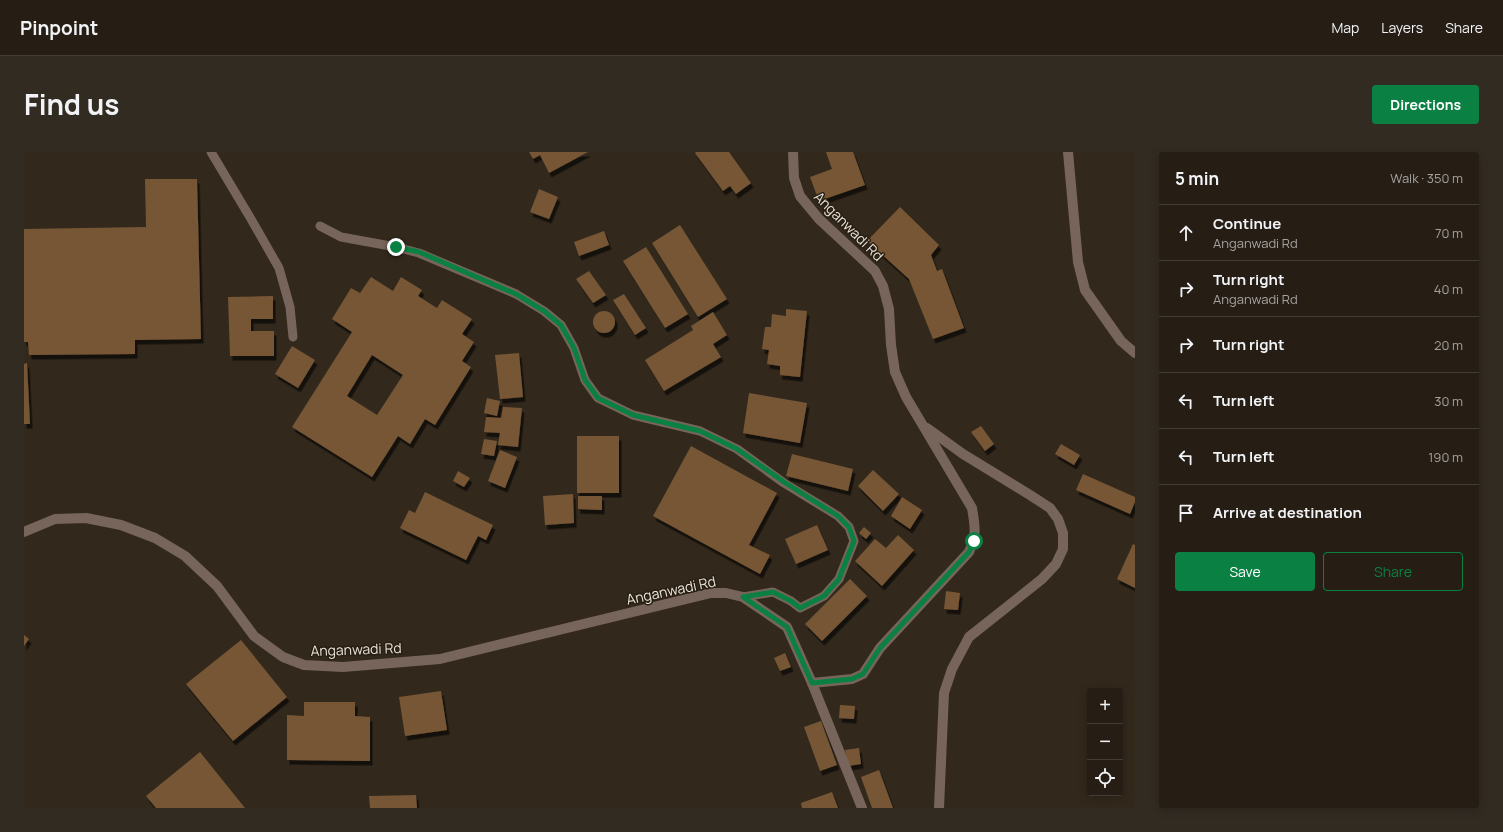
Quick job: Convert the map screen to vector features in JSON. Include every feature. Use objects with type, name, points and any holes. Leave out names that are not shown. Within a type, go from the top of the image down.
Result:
[{"type":"street","name":"Anganwadi Rd","points":[[24,532],[55,519],[86,518],[121,525],[155,538],[185,556],[217,586],[254,636],[283,658],[304,665],[343,666],[440,659],[711,593],[726,593],[743,597],[787,627],[812,683],[852,679],[863,674],[880,648],[969,552],[974,541],[976,530],[972,508],[906,397],[895,372],[891,345],[889,310],[883,286],[874,271],[819,219],[800,196],[794,178],[793,152]]},
{"type":"street","points":[[1068,152],[1078,262],[1085,290],[1121,341],[1135,353]]},
{"type":"street","points":[[922,424],[963,454],[1050,508],[1058,519],[1063,533],[1063,549],[1056,564],[1042,579],[969,637],[952,669],[944,693],[939,808]]},
{"type":"street","points":[[812,683],[862,808]]},
{"type":"lane","points":[[211,152],[279,268],[290,307],[293,337]]},
{"type":"lane","points":[[320,226],[341,237],[419,252],[516,294],[544,311],[561,325],[574,348],[585,380],[598,398],[633,415],[700,431],[737,449],[784,482],[838,516],[849,527],[854,541],[839,579],[824,596],[800,608],[791,601],[773,592],[743,597]]},
{"type":"building","points":[[529,152],[588,152],[549,173],[540,155],[533,159]]},
{"type":"building","points":[[729,152],[751,183],[736,194],[730,186],[723,191],[695,153]]},
{"type":"building","points":[[826,152],[853,152],[865,185],[819,201],[810,177],[832,169]]},
{"type":"building","points":[[145,179],[197,179],[201,339],[135,340],[135,354],[29,355],[28,342],[24,342],[24,229],[146,227]]},
{"type":"building","points":[[539,189],[558,197],[549,219],[530,212]]},
{"type":"building","points":[[900,207],[939,245],[931,255],[937,271],[942,269],[964,328],[933,339],[909,279],[867,241]]},
{"type":"building","points":[[680,225],[727,299],[698,317],[652,243]]},
{"type":"building","points":[[604,231],[609,245],[579,256],[574,242]]},
{"type":"building","points":[[646,247],[688,314],[665,328],[623,261]]},
{"type":"building","points":[[589,271],[606,295],[593,303],[576,279]]},
{"type":"building","points":[[371,277],[393,291],[401,277],[422,290],[418,296],[437,308],[442,300],[472,319],[462,334],[474,342],[462,361],[471,367],[435,425],[425,419],[410,444],[398,436],[372,477],[292,427],[352,332],[332,319],[351,288],[360,293]],"holes":[[[372,355],[403,375],[377,415],[347,396]]]},
{"type":"building","points":[[624,294],[646,328],[635,335],[613,300]]},
{"type":"building","points":[[273,296],[273,319],[251,319],[251,331],[274,331],[274,356],[230,356],[228,297]]},
{"type":"building","points":[[786,309],[807,311],[800,377],[780,375],[780,366],[767,364],[769,350],[762,349],[765,327],[771,327],[772,314],[786,316]]},
{"type":"building","points":[[604,311],[612,314],[615,322],[612,330],[604,333],[596,330],[593,322],[596,314]]},
{"type":"building","points":[[713,312],[727,335],[713,344],[721,357],[664,391],[645,360],[693,330],[691,326]]},
{"type":"building","points":[[292,346],[315,360],[298,388],[275,374]]},
{"type":"building","points":[[519,353],[523,397],[500,399],[495,355]]},
{"type":"building","points":[[27,363],[30,424],[24,424],[24,364]]},
{"type":"building","points":[[749,393],[807,403],[800,443],[743,433]]},
{"type":"building","points":[[487,398],[500,401],[497,416],[484,413]]},
{"type":"building","points":[[503,407],[522,408],[518,447],[498,445],[500,433],[484,432],[486,417],[501,418]]},
{"type":"building","points":[[981,426],[994,444],[985,451],[971,432]]},
{"type":"building","points":[[577,436],[619,436],[619,493],[577,493]]},
{"type":"building","points":[[484,439],[497,441],[494,456],[481,454]]},
{"type":"building","points":[[1061,444],[1080,455],[1074,465],[1055,454]]},
{"type":"building","points":[[691,446],[777,493],[749,545],[770,555],[760,574],[653,516]]},
{"type":"building","points":[[500,450],[517,457],[505,488],[488,481]]},
{"type":"building","points":[[792,454],[853,469],[848,491],[786,476]]},
{"type":"building","points":[[873,470],[899,494],[883,511],[858,486]]},
{"type":"building","points":[[458,471],[470,478],[464,487],[453,481]]},
{"type":"building","points":[[1083,474],[1135,497],[1135,502],[1130,514],[1076,490]]},
{"type":"building","points":[[425,492],[493,525],[486,540],[478,536],[466,560],[400,528],[409,510],[415,513]]},
{"type":"building","points":[[573,494],[574,523],[545,525],[543,496]]},
{"type":"building","points":[[578,496],[602,496],[602,510],[578,509]]},
{"type":"building","points":[[902,497],[922,510],[910,529],[891,516]]},
{"type":"building","points":[[817,525],[828,550],[796,564],[785,539]]},
{"type":"building","points":[[864,527],[871,533],[866,539],[859,533]]},
{"type":"building","points":[[898,535],[914,550],[882,586],[855,561],[875,539],[886,548]]},
{"type":"building","points":[[1133,544],[1135,545],[1135,588],[1117,579]]},
{"type":"building","points":[[850,579],[867,596],[822,641],[805,624]]},
{"type":"building","points":[[946,591],[960,593],[958,610],[944,609]]},
{"type":"building","points":[[24,635],[29,639],[24,646]]},
{"type":"building","points":[[241,640],[287,697],[233,741],[186,684]]},
{"type":"building","points":[[785,653],[791,667],[780,671],[774,658]]},
{"type":"building","points":[[441,691],[447,730],[405,736],[399,697]]},
{"type":"building","points":[[304,702],[355,702],[355,716],[370,717],[370,761],[287,760],[287,715],[304,716]]},
{"type":"building","points":[[840,705],[855,706],[854,719],[839,718]]},
{"type":"building","points":[[821,721],[837,765],[820,771],[804,727]]},
{"type":"building","points":[[859,748],[861,764],[848,766],[845,750]]},
{"type":"building","points":[[200,752],[245,808],[156,808],[146,796]]},
{"type":"building","points":[[879,770],[893,808],[872,808],[861,777]]},
{"type":"building","points":[[832,792],[838,808],[802,808],[801,803]]},
{"type":"building","points":[[416,795],[417,808],[370,808],[369,796]]},
{"type":"route","points":[[396,247],[419,252],[516,294],[544,311],[561,325],[574,348],[585,380],[598,398],[633,415],[700,431],[737,449],[784,482],[838,516],[849,527],[854,541],[839,579],[824,596],[800,608],[791,601],[773,592],[743,597],[787,627],[812,683],[852,679],[863,674],[880,648],[969,552],[974,541]]}]
